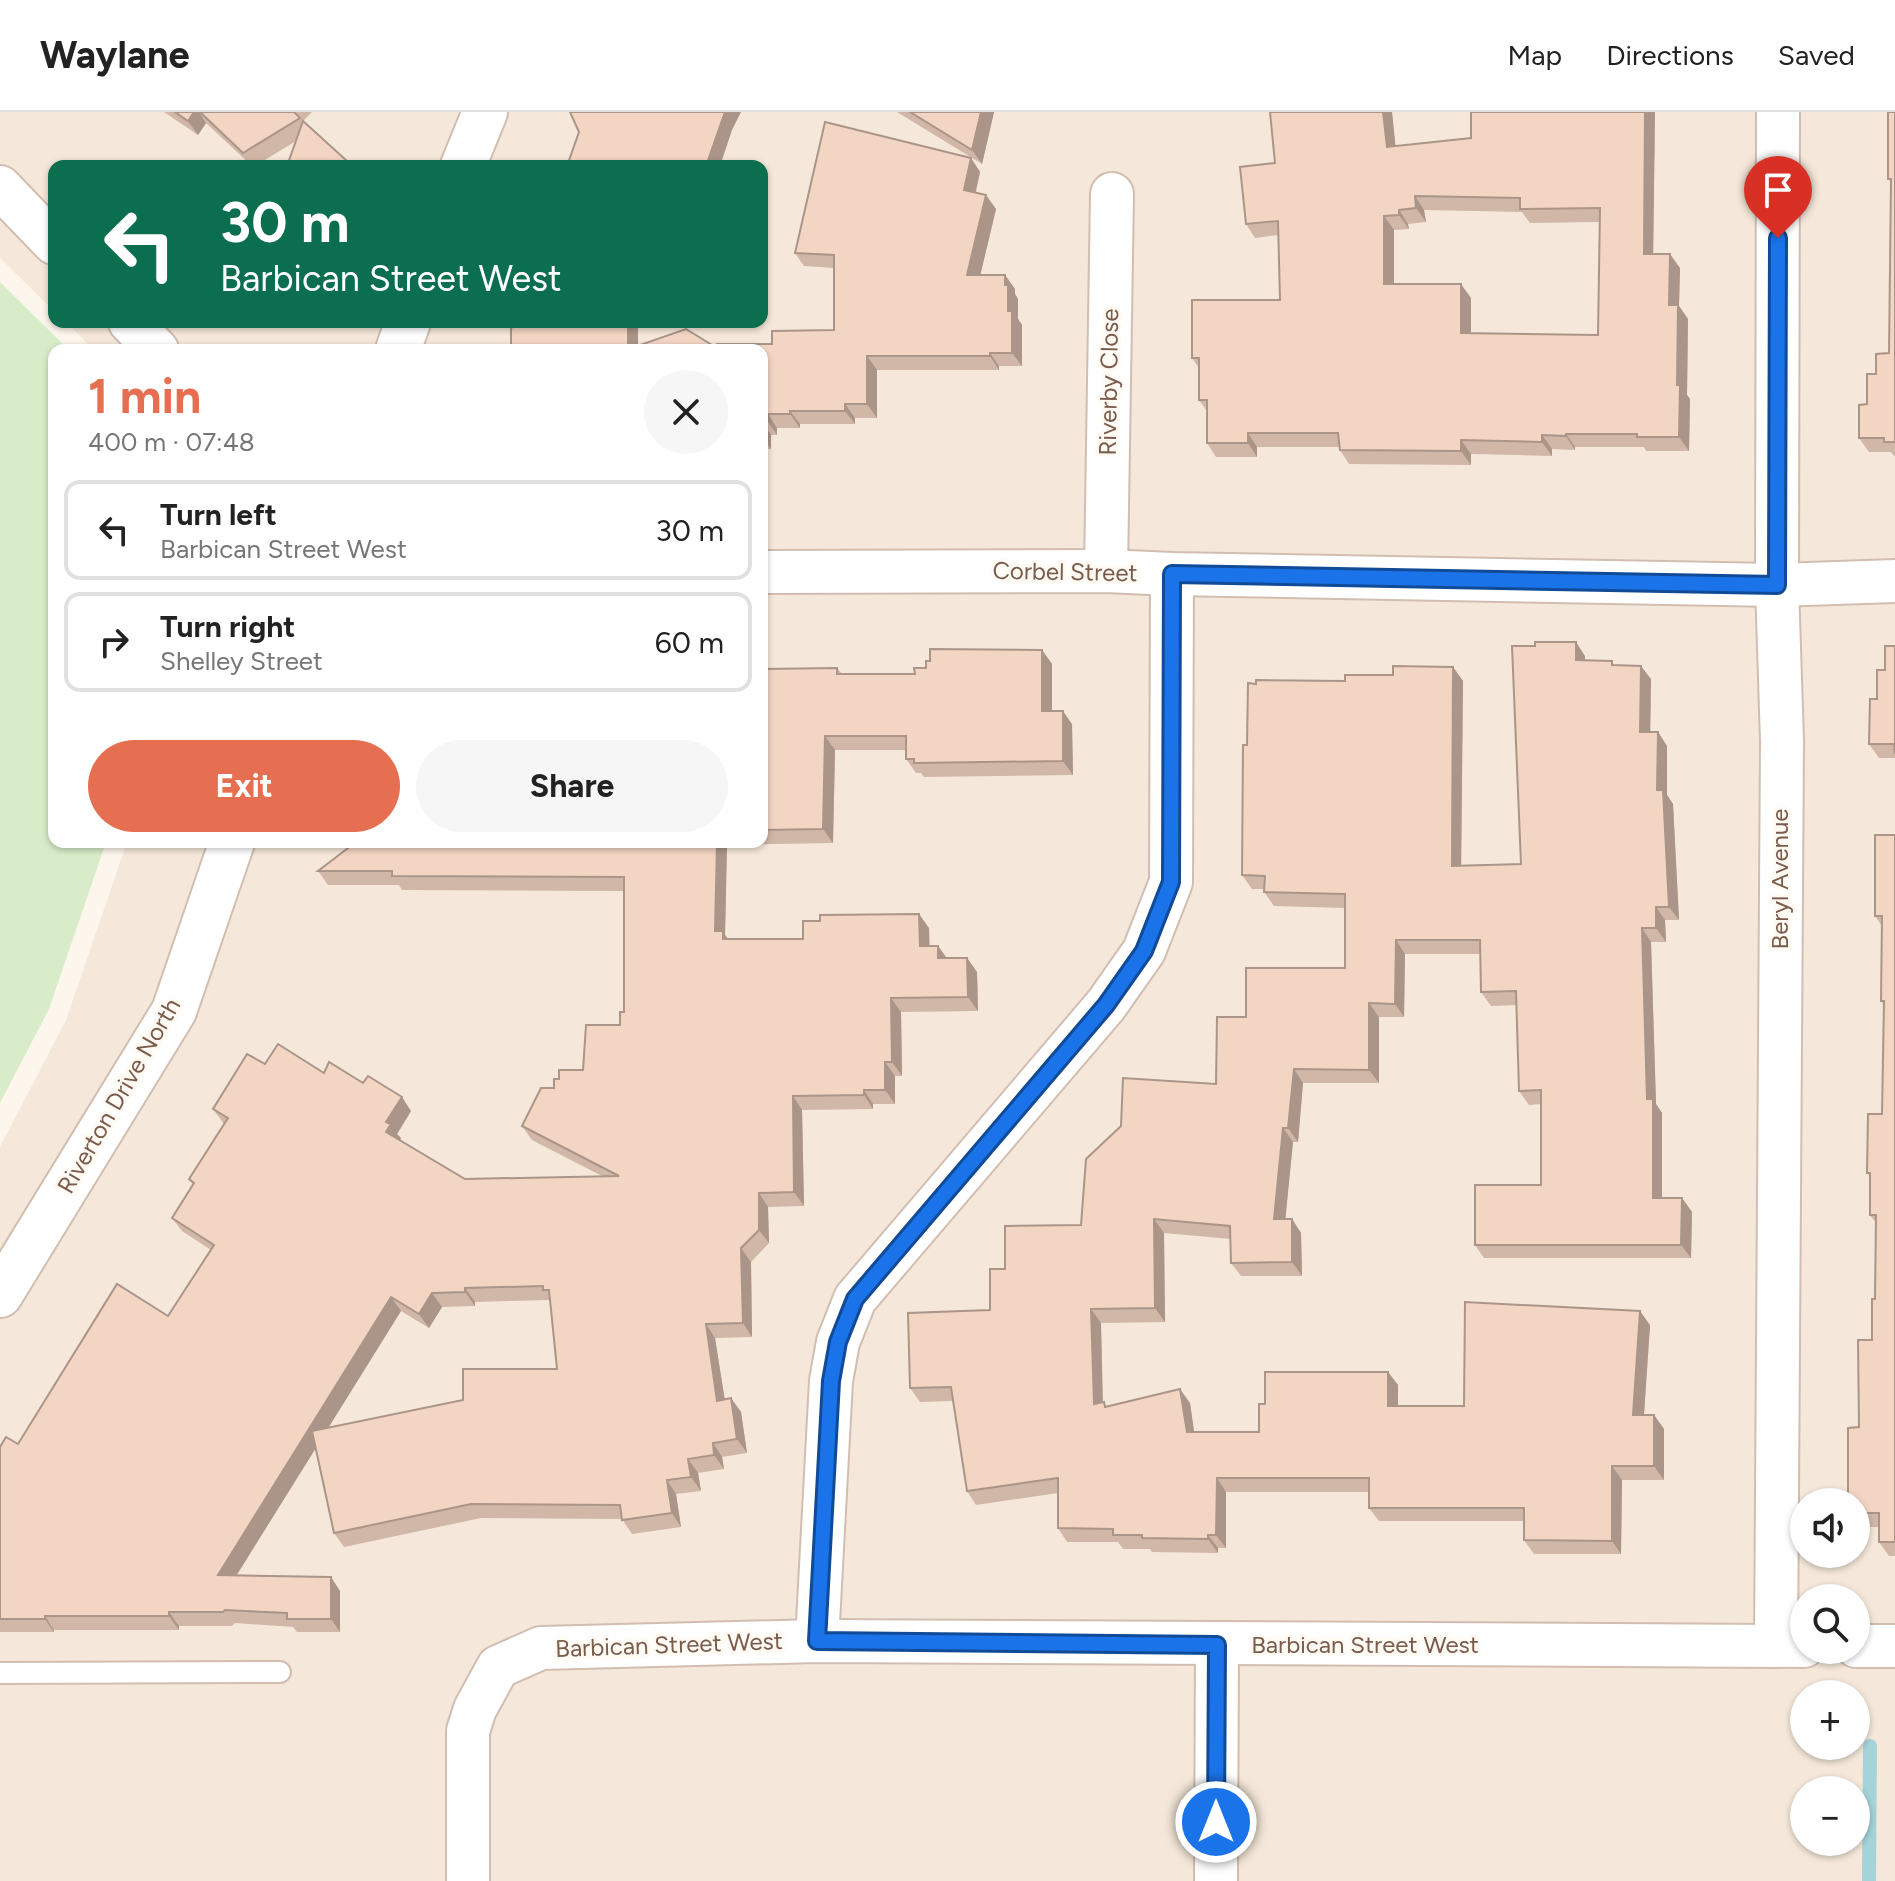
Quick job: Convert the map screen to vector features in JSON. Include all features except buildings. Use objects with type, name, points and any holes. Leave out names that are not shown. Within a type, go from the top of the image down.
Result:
[{"type":"street","points":[[465,160],[485,112]]},
{"type":"street","name":"Beryl Avenue","points":[[1778,112],[1777,585],[1782,741],[1790,1646]]},
{"type":"street","points":[[0,187],[48,237]]},
{"type":"street","name":"Riverby Close","points":[[1106,571],[1112,194]]},
{"type":"street","points":[[136,328],[151,344]]},
{"type":"street","name":"Corbel Street","points":[[768,572],[1106,571],[1777,585],[1895,581]]},
{"type":"street","points":[[817,1641],[831,1381],[838,1342],[855,1299],[1106,1005],[1144,951],[1171,882],[1172,574]]},
{"type":"street","name":"Riverton Drive North","points":[[0,1295],[174,1011],[230,848]]},
{"type":"street","name":"Barbican Street West","points":[[468,1881],[468,1731],[475,1709],[498,1667],[541,1648],[817,1641],[1790,1646]]},
{"type":"street","points":[[1216,1881],[1217,1645]]},
{"type":"street","points":[[1870,1646],[1895,1646]]},
{"type":"lane","points":[[0,1673],[280,1672]]},
{"type":"shaded area","points":[[0,112],[1895,112],[1895,1881],[0,1881],[0,1147],[66,1020],[125,848],[768,848],[768,344],[88,344],[72,328],[768,328],[768,160],[48,160],[48,305],[0,258]]},
{"type":"green space","points":[[0,282],[63,344],[48,344],[48,848],[104,848],[49,1009],[0,1103]]},
{"type":"waterway","points":[[1869,1881],[1870,1760]]},
{"type":"route","points":[[1216,1822],[1217,1645],[817,1641],[831,1381],[838,1342],[855,1299],[1106,1005],[1144,951],[1171,882],[1172,574],[1777,585],[1778,238]]}]
